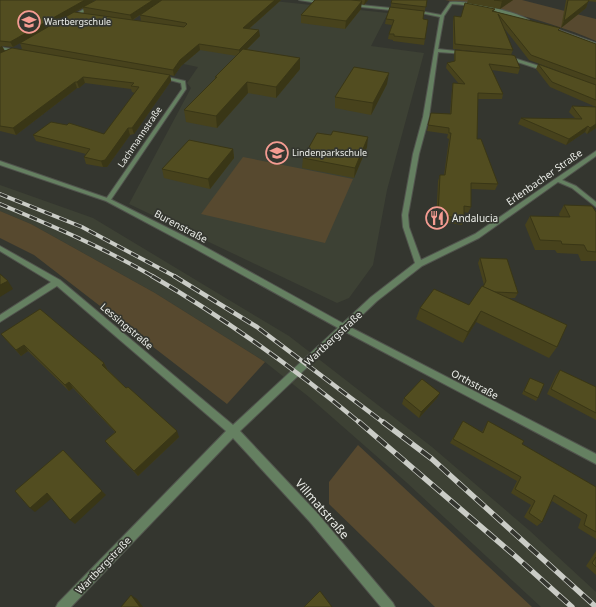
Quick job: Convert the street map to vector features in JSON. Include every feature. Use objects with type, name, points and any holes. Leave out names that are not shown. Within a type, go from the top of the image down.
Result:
[{"type":"street","points":[[64,22],[102,0]]},
{"type":"street","points":[[301,0],[332,3]]},
{"type":"street","points":[[419,264],[406,227],[406,215],[416,154],[426,116],[442,16],[451,4],[480,7],[534,22]]},
{"type":"street","points":[[348,5],[442,16]]},
{"type":"street","points":[[76,15],[83,16]]},
{"type":"street","points":[[541,24],[596,44]]},
{"type":"street","points":[[0,48],[13,51]]},
{"type":"street","points":[[7,54],[20,49]]},
{"type":"street","points":[[436,50],[473,54]]},
{"type":"street","points":[[503,57],[532,64],[554,72]]},
{"type":"street","name":"Lachmannstraße","points":[[108,200],[184,89],[184,85],[177,79],[154,75]]},
{"type":"street","name":"Erlenbacher Straße","points":[[419,264],[477,236],[596,153]]},
{"type":"street","name":"Burenstraße","points":[[0,163],[108,200],[195,245],[343,327]]},
{"type":"street","points":[[558,180],[579,190],[596,205]]},
{"type":"street","name":"Lessingstraße","points":[[0,248],[57,282],[234,431]]},
{"type":"street","name":"Wartbergstraße","points":[[62,607],[234,431],[374,299],[419,264]]},
{"type":"street","points":[[0,319],[57,282]]},
{"type":"street","name":"Orthstraße","points":[[343,327],[596,460]]},
{"type":"street","name":"Villmatstraße","points":[[234,431],[314,518],[389,607]]},
{"type":"shaded area","name":"Lindenparkschule","points":[[264,0],[388,13],[371,46],[424,53],[387,190],[373,265],[349,298],[337,303],[129,204],[191,88],[187,83],[198,67],[154,58]]},
{"type":"shaded area","points":[[445,0],[522,0],[596,19],[596,41],[541,21],[484,7]]},
{"type":"shaded area","points":[[243,157],[353,179],[325,243],[201,214]]},
{"type":"shaded area","points":[[0,185],[93,218],[289,336],[432,447],[530,531],[596,592],[596,607],[541,607],[406,482],[309,397],[265,362],[155,293],[31,224],[0,211]]},
{"type":"shaded area","points":[[0,211],[31,224],[155,293],[265,362],[227,404],[34,255],[0,238]]},
{"type":"shaded area","points":[[358,445],[532,607],[435,607],[329,504],[329,482]]},
{"type":"building","name":"Wartbergschule","points":[[0,0],[85,0],[10,42],[0,41]]},
{"type":"building","points":[[96,0],[153,0],[130,15],[83,7]]},
{"type":"building","points":[[162,0],[275,0],[243,28],[259,30],[239,50],[199,44],[180,60],[173,70],[20,43],[74,12],[184,27],[187,24],[186,23],[140,15]]},
{"type":"building","points":[[315,0],[362,1],[346,21],[301,15]]},
{"type":"building","points":[[392,0],[427,0],[426,7],[391,3]]},
{"type":"building","points":[[568,0],[589,0],[564,21]]},
{"type":"building","points":[[465,3],[495,9],[492,11],[560,28],[558,30],[596,44],[596,79],[531,55],[498,14],[513,50],[455,44],[454,16],[461,17]]},
{"type":"building","points":[[390,7],[424,11],[423,19],[428,20],[425,39],[394,36],[394,34],[389,34],[394,20],[386,19]]},
{"type":"building","points":[[12,48],[170,75],[132,128],[128,128],[105,160],[101,161],[84,157],[90,149],[33,135],[51,122],[67,125],[69,123],[104,134],[139,87],[131,86],[134,83],[83,77],[13,128],[0,126],[0,53]]},
{"type":"building","points":[[243,49],[300,58],[276,87],[247,82],[216,116],[184,110],[217,77],[215,77]]},
{"type":"building","points":[[455,50],[512,55],[515,56],[520,68],[489,64],[503,94],[478,93],[477,139],[481,139],[498,184],[471,183],[471,207],[464,206],[464,219],[438,215],[440,175],[445,175],[451,133],[449,133],[449,128],[428,125],[431,113],[451,114],[453,83],[465,84],[447,63],[455,61]]},
{"type":"building","points":[[538,64],[596,85],[596,100],[552,82]]},
{"type":"building","points":[[354,67],[389,73],[373,103],[335,97]]},
{"type":"building","points":[[572,106],[596,107],[596,124],[590,128],[588,126],[569,139],[521,118],[582,119]]},
{"type":"building","points":[[333,131],[368,137],[355,168],[303,158],[317,133],[331,135]]},
{"type":"building","points":[[189,140],[233,149],[208,179],[162,169]]},
{"type":"building","points":[[564,205],[592,206],[596,212],[596,252],[587,251],[584,245],[562,244],[561,241],[540,240],[530,216],[570,217]]},
{"type":"building","points":[[480,258],[507,259],[518,293],[495,292],[483,287],[486,281]]},
{"type":"building","points":[[0,274],[8,281],[0,285]]},
{"type":"building","points":[[482,286],[567,325],[557,347],[481,311],[468,332],[420,308],[434,289],[469,305]]},
{"type":"building","points":[[40,309],[104,363],[102,365],[126,388],[128,387],[177,431],[134,471],[105,441],[116,432],[69,382],[65,385],[24,345],[16,350],[1,334]]},
{"type":"building","points":[[560,370],[596,387],[596,413],[551,389]]},
{"type":"building","points":[[530,378],[544,384],[538,398],[524,391]]},
{"type":"building","points":[[422,379],[440,393],[421,412],[404,398]]},
{"type":"building","points":[[463,421],[483,433],[488,421],[524,441],[522,444],[596,487],[596,532],[584,525],[587,515],[554,495],[542,522],[529,513],[535,501],[515,489],[521,477],[453,439]]},
{"type":"building","points":[[63,450],[102,491],[70,520],[47,493],[30,508],[15,491]]},
{"type":"building","points":[[596,557],[596,567],[592,563]]},
{"type":"building","points":[[320,591],[332,607],[304,607]]},
{"type":"building","points":[[131,595],[140,607],[121,607]]},
{"type":"railway","points":[[0,194],[82,227],[176,277]]},
{"type":"railway","points":[[0,204],[116,256],[154,277]]},
{"type":"railway","points":[[152,276],[180,292],[259,345],[360,423]]},
{"type":"railway","points":[[174,276],[257,327],[384,423]]},
{"type":"railway","points":[[359,422],[514,555],[572,607]]},
{"type":"railway","points":[[383,422],[432,459],[596,607]]},
{"type":"place","name":"Wartbergschule","points":[[29,22]]},
{"type":"place","name":"Lindenparkschule","points":[[277,153]]},
{"type":"place","name":"Andalucia","points":[[437,218]]}]
